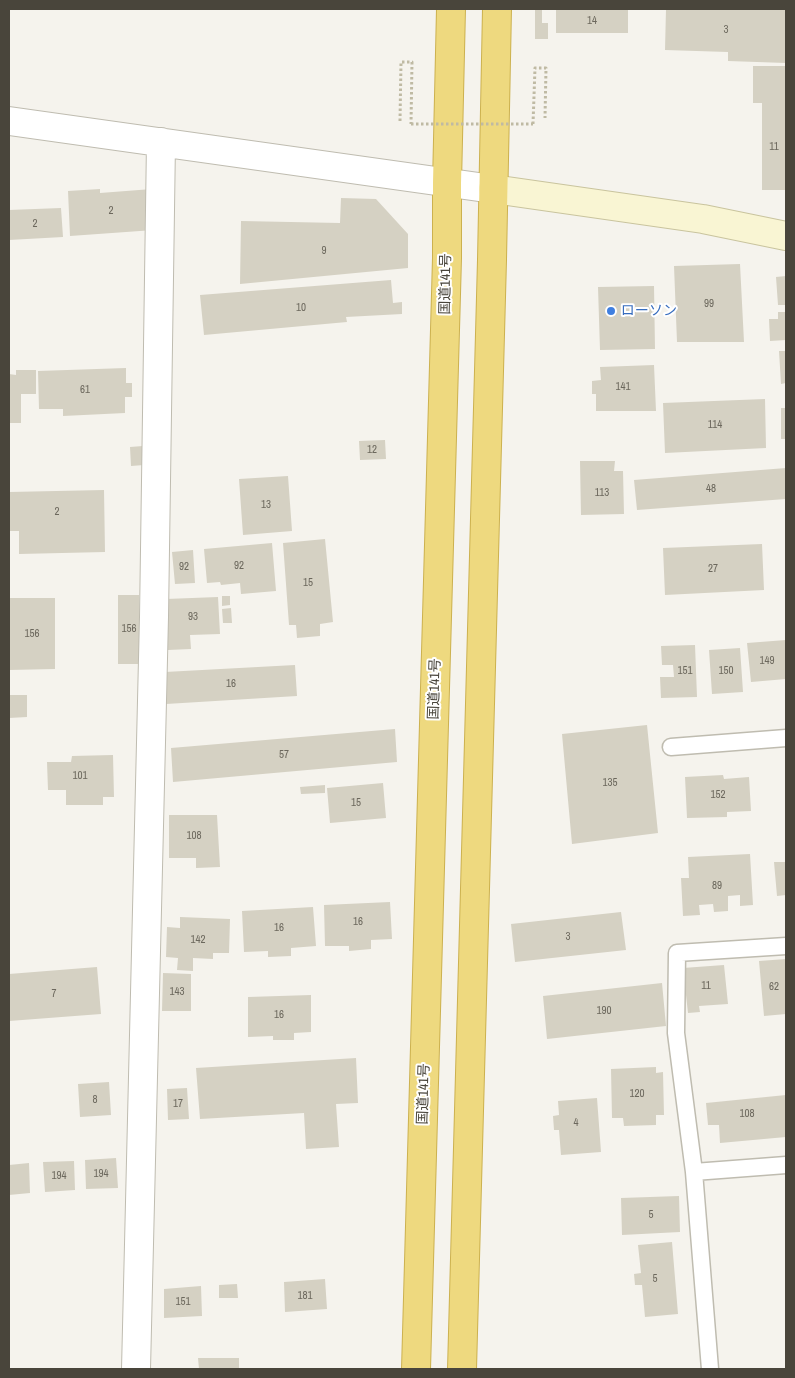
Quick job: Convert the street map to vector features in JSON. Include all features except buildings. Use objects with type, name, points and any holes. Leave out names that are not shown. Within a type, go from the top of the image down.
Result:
[{"type":"highway","name":"国道141号","points":[[416,1369],[447,278],[451,9]]},
{"type":"highway","points":[[462,1369],[497,9]]},
{"type":"street","points":[[9,121],[703,219],[786,236]]},
{"type":"street","points":[[136,1369],[154,617],[161,142]]},
{"type":"lane","points":[[671,746],[786,738]]},
{"type":"lane","points":[[710,1369],[694,1172],[676,1033],[677,952],[786,946]]},
{"type":"lane","points":[[694,1172],[786,1165]]},
{"type":"path","points":[[400,121],[401,62],[412,62],[411,124],[532,124],[535,68],[546,68],[546,118]]},
{"type":"place","name":"ローソン","points":[[611,311]]}]
